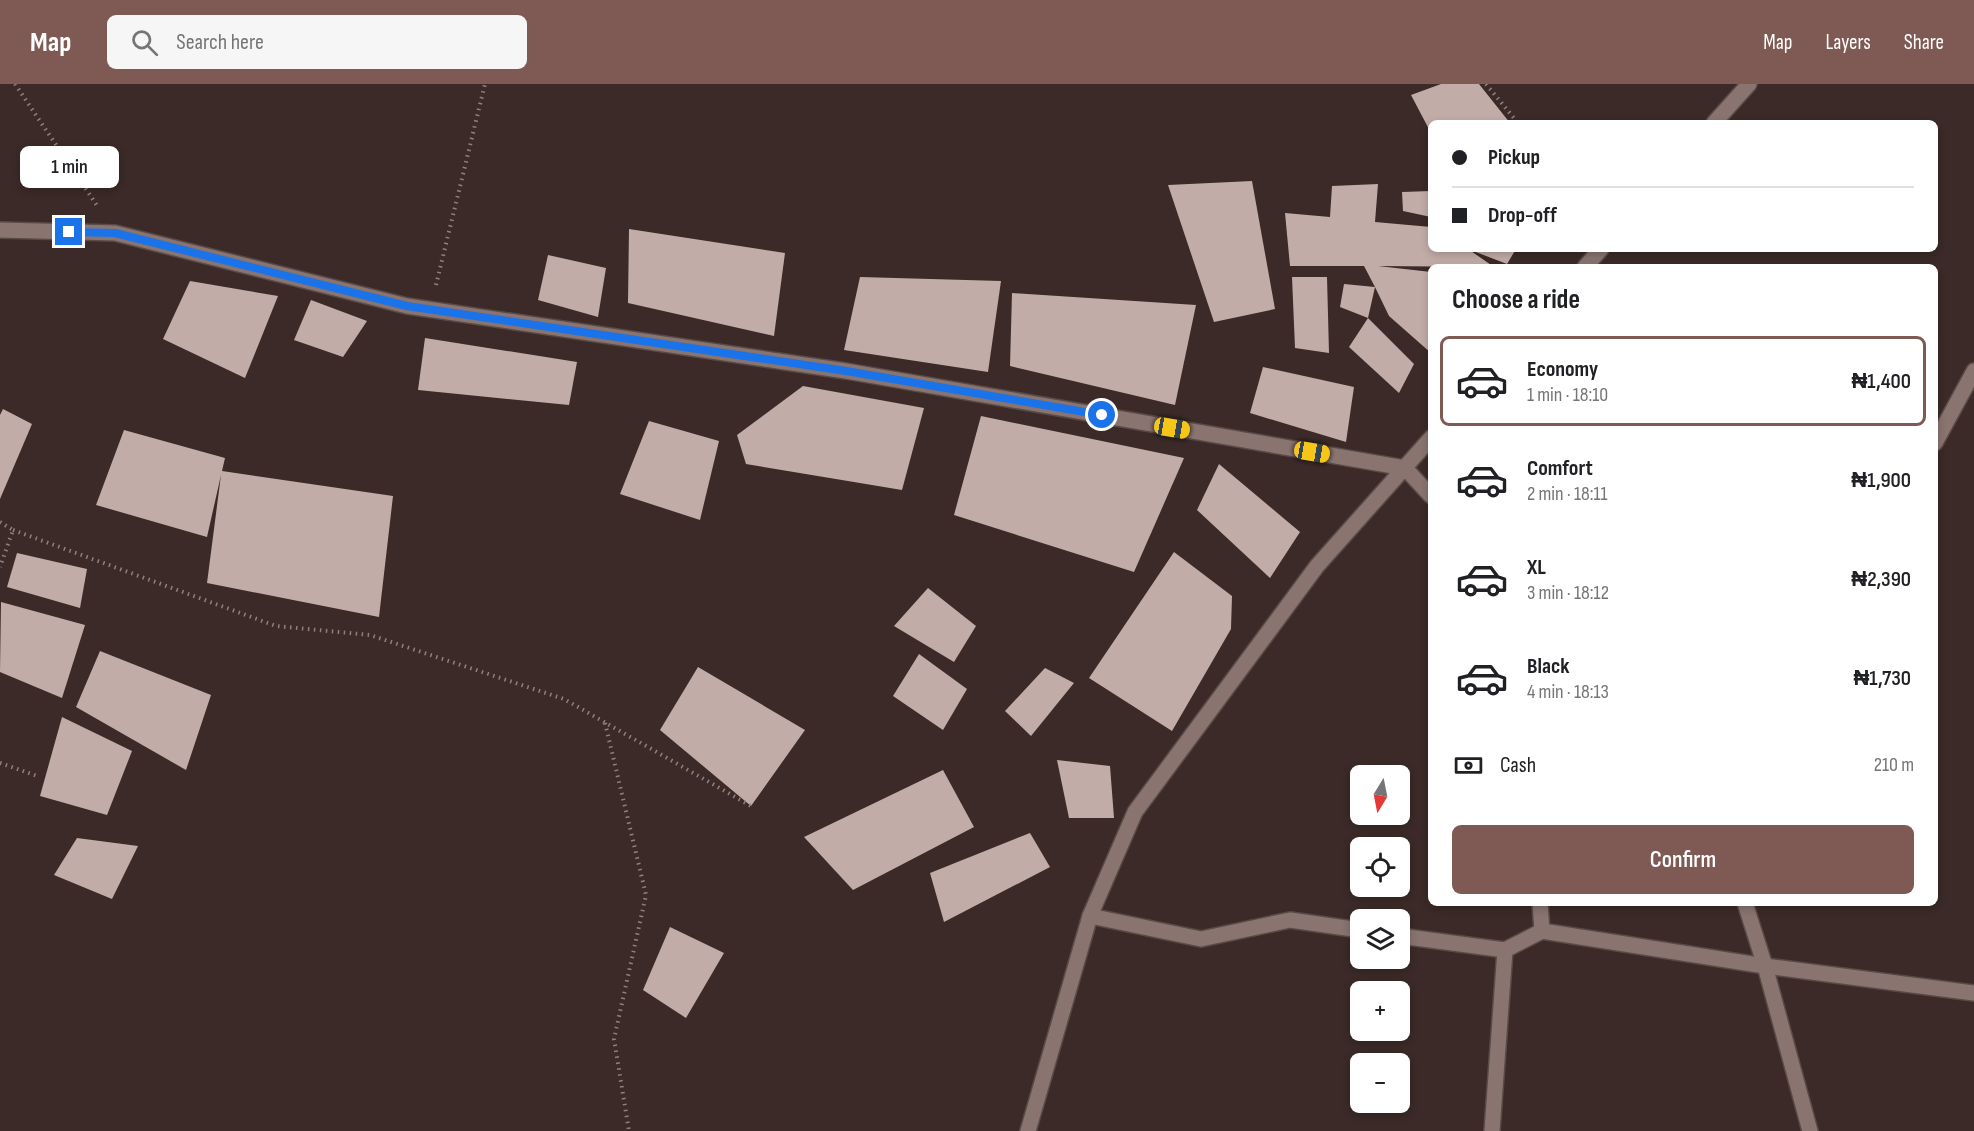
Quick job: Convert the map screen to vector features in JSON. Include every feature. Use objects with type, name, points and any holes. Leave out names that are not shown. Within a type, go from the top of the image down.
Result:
[{"type":"street","points":[[1717,120],[1749,84]]},
{"type":"street","points":[[0,230],[115,233],[430,309],[846,371],[1405,468],[1428,493]]},
{"type":"street","points":[[1588,264],[1598,252]]},
{"type":"street","points":[[1938,438],[1974,371]]},
{"type":"street","points":[[1028,1131],[1090,916],[1135,812],[1317,566],[1428,441]]},
{"type":"street","points":[[1540,906],[1542,931]]},
{"type":"street","points":[[1746,906],[1766,966],[1810,1131]]},
{"type":"street","points":[[1090,916],[1201,939],[1290,920],[1350,929]]},
{"type":"street","points":[[1410,937],[1504,950],[1542,931],[1766,966],[1974,993]]},
{"type":"street","points":[[1492,1131],[1504,950]]},
{"type":"path","points":[[15,84],[115,233]]},
{"type":"path","points":[[430,309],[486,84]]},
{"type":"path","points":[[1486,84],[1516,120]]},
{"type":"path","points":[[0,522],[14,530],[276,626],[370,635],[564,699],[751,806]]},
{"type":"path","points":[[0,567],[14,530]]},
{"type":"path","points":[[605,723],[646,895],[614,1039],[629,1131]]},
{"type":"path","points":[[0,763],[36,776]]},
{"type":"building","points":[[1441,84],[1479,84],[1508,120],[1428,120],[1428,127],[1411,95]]},
{"type":"building","points":[[1252,181],[1275,309],[1214,322],[1168,185]]},
{"type":"building","points":[[1378,184],[1375,222],[1428,227],[1428,252],[1472,252],[1490,264],[1378,266],[1428,272],[1428,350],[1389,316],[1364,266],[1290,266],[1285,213],[1330,217],[1332,186]]},
{"type":"building","points":[[1428,191],[1428,216],[1403,211],[1402,192]]},
{"type":"building","points":[[629,229],[785,253],[774,336],[628,303]]},
{"type":"building","points":[[1476,252],[1514,252],[1507,264]]},
{"type":"building","points":[[548,255],[606,268],[598,317],[538,300]]},
{"type":"building","points":[[860,277],[1001,281],[988,372],[844,350]]},
{"type":"building","points":[[1292,277],[1327,277],[1329,353],[1295,348]]},
{"type":"building","points":[[190,281],[278,296],[245,378],[163,339]]},
{"type":"building","points":[[1344,284],[1375,287],[1368,318],[1340,307]]},
{"type":"building","points":[[1012,293],[1196,305],[1175,405],[1010,366]]},
{"type":"building","points":[[311,300],[367,321],[343,357],[294,340]]},
{"type":"building","points":[[1368,318],[1414,364],[1399,393],[1349,347]]},
{"type":"building","points":[[425,338],[577,362],[569,405],[418,390]]},
{"type":"building","points":[[1263,367],[1354,387],[1346,442],[1250,413]]},
{"type":"building","points":[[803,386],[924,408],[902,490],[746,464],[737,435]]},
{"type":"building","points":[[3,409],[32,424],[0,499],[0,415]]},
{"type":"building","points":[[981,416],[1184,458],[1134,572],[954,515]]},
{"type":"building","points":[[649,421],[719,441],[700,520],[620,494]]},
{"type":"building","points":[[124,430],[225,458],[222,471],[393,496],[379,617],[207,583],[221,475],[207,537],[96,505]]},
{"type":"building","points":[[1219,464],[1300,532],[1270,578],[1197,510]]},
{"type":"building","points":[[1174,552],[1232,596],[1231,629],[1172,731],[1089,678]]},
{"type":"building","points":[[17,553],[87,569],[80,608],[7,587]]},
{"type":"building","points":[[928,588],[976,626],[954,662],[894,626]]},
{"type":"building","points":[[1,602],[85,625],[62,698],[0,672]]},
{"type":"building","points":[[100,651],[211,695],[186,770],[76,707]]},
{"type":"building","points":[[919,654],[967,689],[943,730],[893,696]]},
{"type":"building","points":[[698,667],[805,730],[751,806],[660,730]]},
{"type":"building","points":[[1045,668],[1074,683],[1031,736],[1005,711]]},
{"type":"building","points":[[62,717],[132,751],[107,815],[40,796]]},
{"type":"building","points":[[1057,760],[1110,766],[1114,818],[1069,818]]},
{"type":"building","points":[[943,770],[974,827],[853,890],[804,837]]},
{"type":"building","points":[[1030,833],[1050,867],[944,922],[930,873]]},
{"type":"building","points":[[77,838],[138,846],[112,899],[54,875]]},
{"type":"building","points":[[670,927],[724,953],[686,1018],[643,990]]},
{"type":"route","points":[[69,232],[115,233],[407,306],[846,371],[1102,415]]}]
